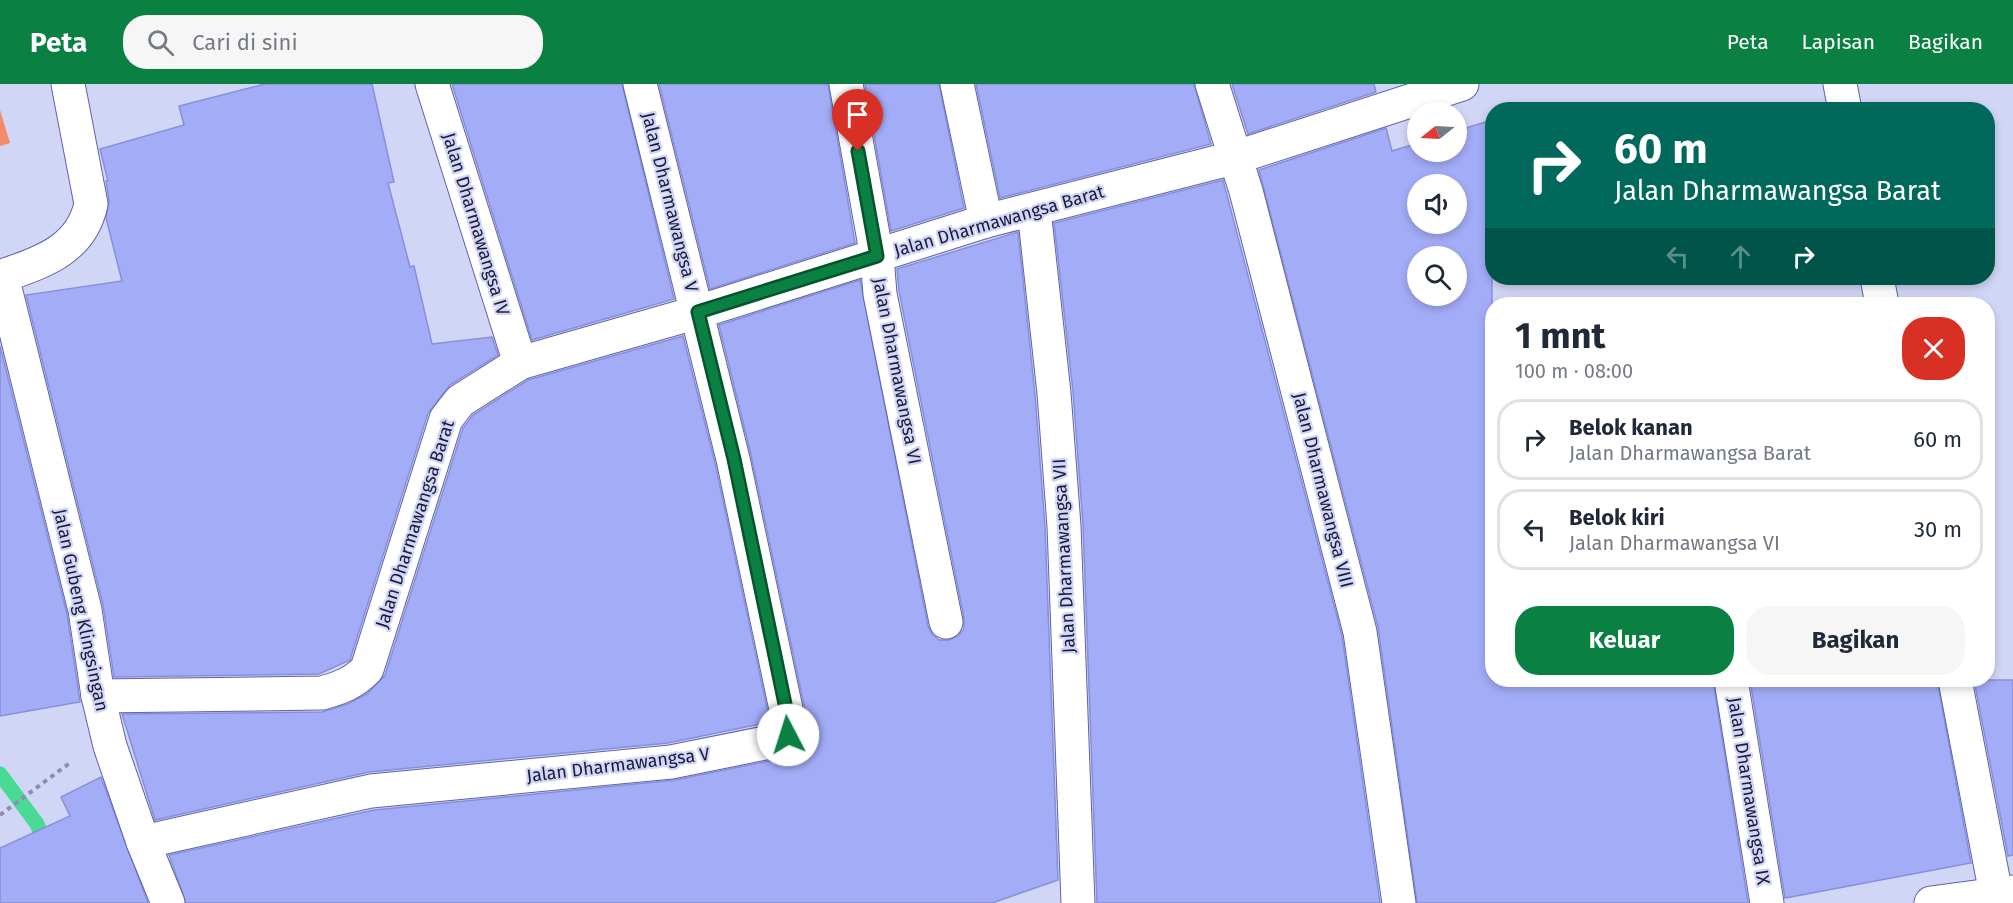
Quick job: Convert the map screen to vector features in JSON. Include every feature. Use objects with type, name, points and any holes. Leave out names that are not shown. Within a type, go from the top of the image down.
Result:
[{"type":"street","points":[[1,276],[70,245],[87,220],[91,204],[68,84]]},
{"type":"street","name":"Jalan Dharmawangsa IV","points":[[432,84],[520,363]]},
{"type":"street","name":"Jalan Dharmawangsa V","points":[[143,842],[371,791],[671,762],[770,742],[788,735],[790,728],[765,603],[698,312],[640,84]]},
{"type":"street","name":"Jalan Dharmawangsa VI","points":[[846,84],[877,256],[880,294],[946,622]]},
{"type":"street","points":[[957,84],[987,221]]},
{"type":"street","name":"Jalan Dharmawangsa VIII","points":[[1212,84],[1237,157],[1360,632],[1399,903]]},
{"type":"street","name":"Jalan Dharmawangsa Barat","points":[[98,696],[322,693],[344,687],[358,679],[367,669],[446,419],[460,401],[520,363],[698,312],[987,221],[1237,157],[1462,84]]},
{"type":"street","points":[[1840,84],[1843,102]]},
{"type":"street","name":"Jalan Dharmawangsa VII","points":[[1034,210],[1054,393],[1064,526],[1078,903]]},
{"type":"street","name":"Jalan Gubeng Klingsingan","points":[[1,276],[85,610],[98,696],[110,746],[143,842],[168,903]]},
{"type":"street","name":"Jalan Dharmawangsa IX","points":[[1732,687],[1767,903]]},
{"type":"street","points":[[1931,903],[2005,893],[1957,687]]},
{"type":"path","points":[[0,815],[66,764]]},
{"type":"shaded area","points":[[0,110],[10,143],[0,146]]},
{"type":"building","points":[[265,84],[372,84],[394,182],[388,183],[410,267],[414,266],[432,344],[492,337],[498,355],[450,385],[428,413],[350,660],[319,674],[114,677],[103,605],[26,295],[122,281],[106,218],[109,201],[106,181],[108,181],[100,149],[184,125],[179,106]]},
{"type":"building","points":[[452,84],[622,84],[674,299],[532,340]]},
{"type":"building","points":[[659,84],[828,84],[855,243],[710,289]]},
{"type":"building","points":[[865,84],[939,84],[964,208],[891,231]]},
{"type":"building","points":[[976,84],[1194,84],[1211,144],[1000,198]]},
{"type":"building","points":[[1232,84],[1374,84],[1376,92],[1248,134]]},
{"type":"building","points":[[1485,122],[1485,285],[1492,285],[1492,297],[1485,297],[1485,687],[1714,687],[1748,903],[1417,903],[1378,627],[1259,170],[1386,128],[1392,151],[1407,146],[1407,162],[1467,162],[1467,128]]},
{"type":"building","points":[[1223,180],[1342,636],[1380,903],[1097,903],[1083,525],[1073,391],[1054,223]]},
{"type":"building","points":[[1018,232],[1035,395],[1045,527],[1058,880],[992,903],[186,903],[169,855],[374,810],[675,780],[774,760],[801,748],[806,740],[808,724],[751,455],[719,325],[860,280],[928,626],[939,640],[949,640],[958,636],[964,629],[964,618],[899,291],[897,269]]},
{"type":"building","points":[[683,336],[715,463],[770,722],[668,743],[369,772],[155,820],[122,714],[322,712],[347,704],[367,694],[385,675],[463,428],[473,415],[528,380]]},
{"type":"building","points":[[0,346],[67,614],[80,702],[0,716]]},
{"type":"building","points":[[1995,680],[2013,680],[2013,855],[2008,856],[1975,687],[1995,687]]},
{"type":"building","points":[[1751,687],[1938,687],[1971,863],[1785,898]]},
{"type":"building","points":[[101,777],[148,903],[0,903],[0,848],[70,816],[61,797]]},
{"type":"waterway","points":[[0,774],[37,824],[47,848]]},
{"type":"route","points":[[788,735],[790,728],[765,603],[734,459],[698,312],[877,256],[858,151]]}]
